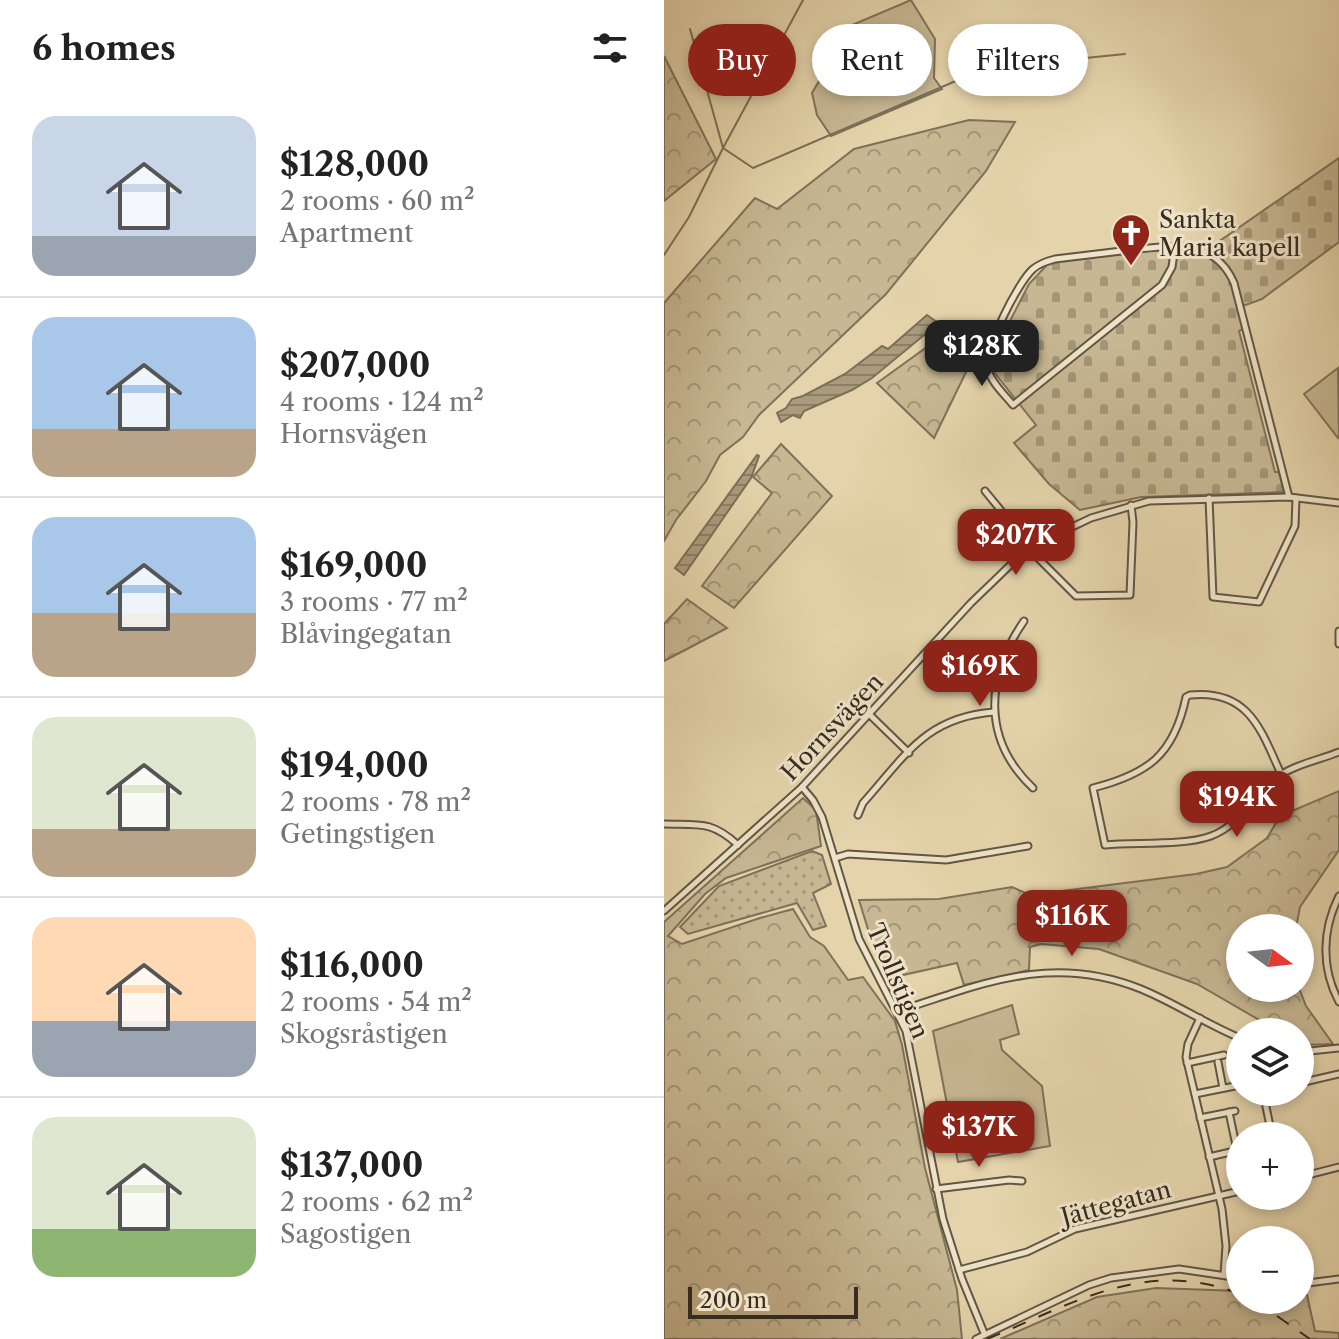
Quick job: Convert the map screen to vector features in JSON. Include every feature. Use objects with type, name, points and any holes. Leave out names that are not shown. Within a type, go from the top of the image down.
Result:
[{"type":"street","points":[[1175,246],[1172,267],[1162,285],[1013,405],[990,375],[987,359],[1022,282],[1034,268],[1055,259],[1175,246],[1197,249],[1214,257],[1230,275],[1293,498],[1295,526],[1259,602],[1213,597],[1209,498]]},
{"type":"street","points":[[985,491],[1029,547],[1076,596],[1130,595],[1131,505]]},
{"type":"street","name":"Hornsvägen","points":[[664,911],[802,787],[971,603],[1029,547],[1076,524],[1131,505],[1168,499],[1293,498],[1339,503]]},
{"type":"street","points":[[1024,621],[1010,640],[1000,665],[994,712],[1000,739],[1011,765],[1033,788]]},
{"type":"street","points":[[1339,631],[1339,644]]},
{"type":"street","points":[[1281,774],[1262,731],[1248,711],[1220,696],[1190,695],[1186,697],[1179,726],[1172,739],[1148,767],[1127,778],[1093,788],[1105,845],[1208,837],[1229,827],[1281,774],[1339,752]]},
{"type":"street","points":[[858,815],[863,803],[930,732],[951,720],[994,712]]},
{"type":"street","points":[[870,715],[909,753]]},
{"type":"street","name":"Trollstigen","points":[[802,787],[819,808],[859,939],[906,1031],[936,1189],[959,1270],[984,1333]]},
{"type":"street","points":[[664,824],[713,826],[738,845]]},
{"type":"street","points":[[835,858],[848,854],[946,860],[1028,846]]},
{"type":"street","points":[[1339,896],[1328,924],[1325,950],[1329,976],[1339,1002]]},
{"type":"street","points":[[898,1012],[992,980],[1062,972],[1094,975],[1127,984],[1226,1031]]},
{"type":"street","points":[[976,1339],[1089,1285],[1111,1278],[1179,1269],[1224,1275],[1226,1246],[1220,1195],[1187,1063],[1188,1044],[1200,1018]]},
{"type":"street","points":[[1314,1051],[1339,1048]]},
{"type":"street","points":[[1187,1063],[1224,1055]]},
{"type":"street","points":[[1218,1062],[1223,1088]]},
{"type":"street","points":[[1314,1080],[1339,1074]]},
{"type":"street","points":[[1195,1094],[1226,1087]]},
{"type":"street","points":[[1200,1118],[1232,1112],[1234,1122]]},
{"type":"street","points":[[1209,1157],[1226,1153]]},
{"type":"street","points":[[1314,1173],[1339,1167]]},
{"type":"street","points":[[936,1189],[1022,1181]]},
{"type":"street","name":"Jättegatan","points":[[959,1270],[1027,1252],[1075,1229],[1226,1194]]},
{"type":"street","points":[[1314,1282],[1339,1279]]},
{"type":"green space","points":[[911,0],[926,24],[854,24]]},
{"type":"green space","points":[[932,34],[935,39],[934,78],[942,89],[932,93]]},
{"type":"green space","points":[[664,56],[716,159],[664,201]]},
{"type":"green space","points":[[813,96],[925,96],[831,136],[817,115]]},
{"type":"green space","points":[[969,120],[1015,122],[986,171],[886,294],[759,415],[743,437],[720,455],[706,481],[664,541],[664,303],[755,198],[777,209],[854,149]]},
{"type":"green space","points":[[1339,158],[1339,242],[1262,299],[1237,308],[1243,329],[1239,331],[1275,472],[1279,472],[1284,492],[1141,497],[1080,510],[1049,484],[1014,443],[1036,425],[994,372],[993,354],[1029,284],[1047,265],[1061,261],[1156,250],[1208,249]]},
{"type":"green space","points":[[927,347],[968,368],[934,438],[877,383]]},
{"type":"green space","points":[[1338,368],[1339,437],[1338,438],[1304,394]]},
{"type":"green space","points":[[781,444],[832,496],[734,608],[702,586],[772,493],[753,477]]},
{"type":"green space","points":[[687,599],[727,628],[664,661],[664,624]]},
{"type":"green space","points":[[1339,791],[1339,850],[1300,907],[1299,914],[1226,914],[1226,1001],[1197,984],[1099,949],[1041,944],[1030,947],[1029,970],[964,985],[957,963],[894,977],[871,939],[859,900],[939,899],[1012,887],[1030,895],[1196,874],[1227,867],[1267,838],[1280,816]]},
{"type":"green space","points":[[803,798],[816,810],[821,846],[726,878],[705,894],[668,936],[682,944],[793,909],[810,937],[824,946],[848,980],[863,977],[895,1021],[902,1045],[925,1168],[957,1290],[962,1339],[664,1339],[664,922]]},
{"type":"green space","points":[[812,851],[822,855],[831,884],[813,893],[826,926],[813,930],[797,903],[688,934],[680,927],[719,886]]},
{"type":"green space","points":[[1228,1002],[1304,1002],[1333,1044],[1314,1045],[1314,1018],[1256,1018]]},
{"type":"green space","points":[[1012,1005],[1019,1034],[1000,1040],[1002,1050],[1042,1086],[1050,1146],[958,1162],[933,1031]]},
{"type":"green space","points":[[1156,1288],[1226,1290],[1226,1314],[1311,1314],[1315,1331],[1339,1333],[1339,1339],[1000,1339],[1097,1297]]},
{"type":"shaded area","points":[[927,315],[972,347],[962,356],[929,331],[872,378],[804,411],[800,418],[793,415],[781,422],[777,413],[786,408],[792,399],[845,374],[882,346],[888,349]]},
{"type":"shaded area","points":[[757,455],[751,478],[684,575],[675,568]]},
{"type":"waterway","points":[[664,255],[689,217],[803,0]]},
{"type":"waterway","points":[[709,96],[723,148],[753,168],[986,68],[1125,54]]},
{"type":"railway","points":[[987,1339],[1080,1300],[1141,1283],[1172,1280],[1226,1290]]},
{"type":"railway","points":[[1274,1314],[1310,1339]]},
{"type":"place","name":"Sankta Maria kapell","points":[[1131,267]]}]
